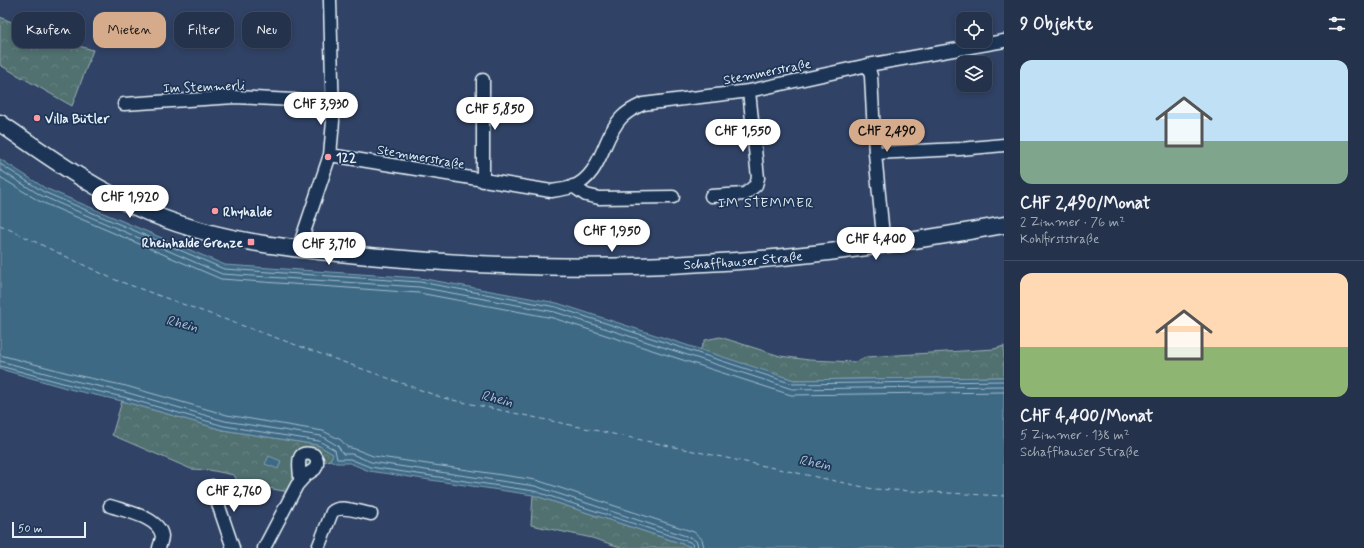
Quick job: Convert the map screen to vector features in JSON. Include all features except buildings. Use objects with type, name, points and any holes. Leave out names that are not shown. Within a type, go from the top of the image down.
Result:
[{"type":"main road","name":"Schaffhauser Straße","points":[[0,123],[94,186],[152,214],[195,229],[225,237],[294,249],[451,263],[548,267],[619,267],[779,258],[884,246],[1004,225]]},
{"type":"street","points":[[294,249],[330,155],[333,106],[330,0]]},
{"type":"street","name":"Stemmerstraße","points":[[330,155],[551,191],[573,186],[583,180],[592,171],[599,160],[613,129],[622,117],[635,108],[654,102],[748,91],[868,65],[1004,41]]},
{"type":"street","points":[[868,65],[871,76],[875,153],[884,246]]},
{"type":"street","name":"Stemmerstraße","points":[[483,80],[483,181]]},
{"type":"street","points":[[711,196],[744,194],[756,185],[758,178],[748,91]]},
{"type":"street","name":"Im Stemmerli","points":[[124,104],[235,97],[293,100],[333,106]]},
{"type":"street","points":[[875,153],[960,149],[1004,145]]},
{"type":"street","points":[[573,186],[586,196],[599,198],[673,197]]},
{"type":"street","points":[[264,548],[300,481]]},
{"type":"street","points":[[212,486],[234,548]]},
{"type":"street","points":[[110,506],[138,515],[154,523],[162,535],[160,548]]},
{"type":"street","points":[[318,548],[334,510],[341,508],[371,514]]},
{"type":"green space","points":[[0,17],[12,22],[12,48],[85,48],[93,50],[72,106],[0,65]]},
{"type":"green space","points":[[720,337],[780,356],[809,360],[856,362],[866,357],[994,349],[1004,346],[1004,377],[794,380],[699,352],[705,340]]},
{"type":"green space","points":[[122,401],[223,430],[318,445],[333,454],[330,460],[317,464],[293,493],[238,482],[234,475],[209,470],[191,469],[112,435]]},
{"type":"green space","points":[[533,495],[695,548],[623,548],[592,538],[531,525]]},
{"type":"water","name":"Rhein","points":[[0,159],[45,188],[225,265],[420,278],[557,303],[794,380],[1004,377],[1004,548],[695,548],[533,495],[369,471],[350,463],[336,463],[330,460],[333,454],[318,445],[223,430],[122,401],[73,390],[0,369]]},
{"type":"water","points":[[269,456],[281,461],[278,469],[265,464]]},
{"type":"ferry route","points":[[0,225],[113,279],[443,398],[873,489],[1004,496]]},
{"type":"place","name":"Villa Bütler","points":[[37,118]]},
{"type":"place","name":"122","points":[[328,157]]},
{"type":"place","name":"Rhyhalde","points":[[215,211]]},
{"type":"place","name":"Rheinhalde Grenze","points":[[251,242]]},
{"type":"district","name":"IM STEMMER","points":[[766,202]]}]
